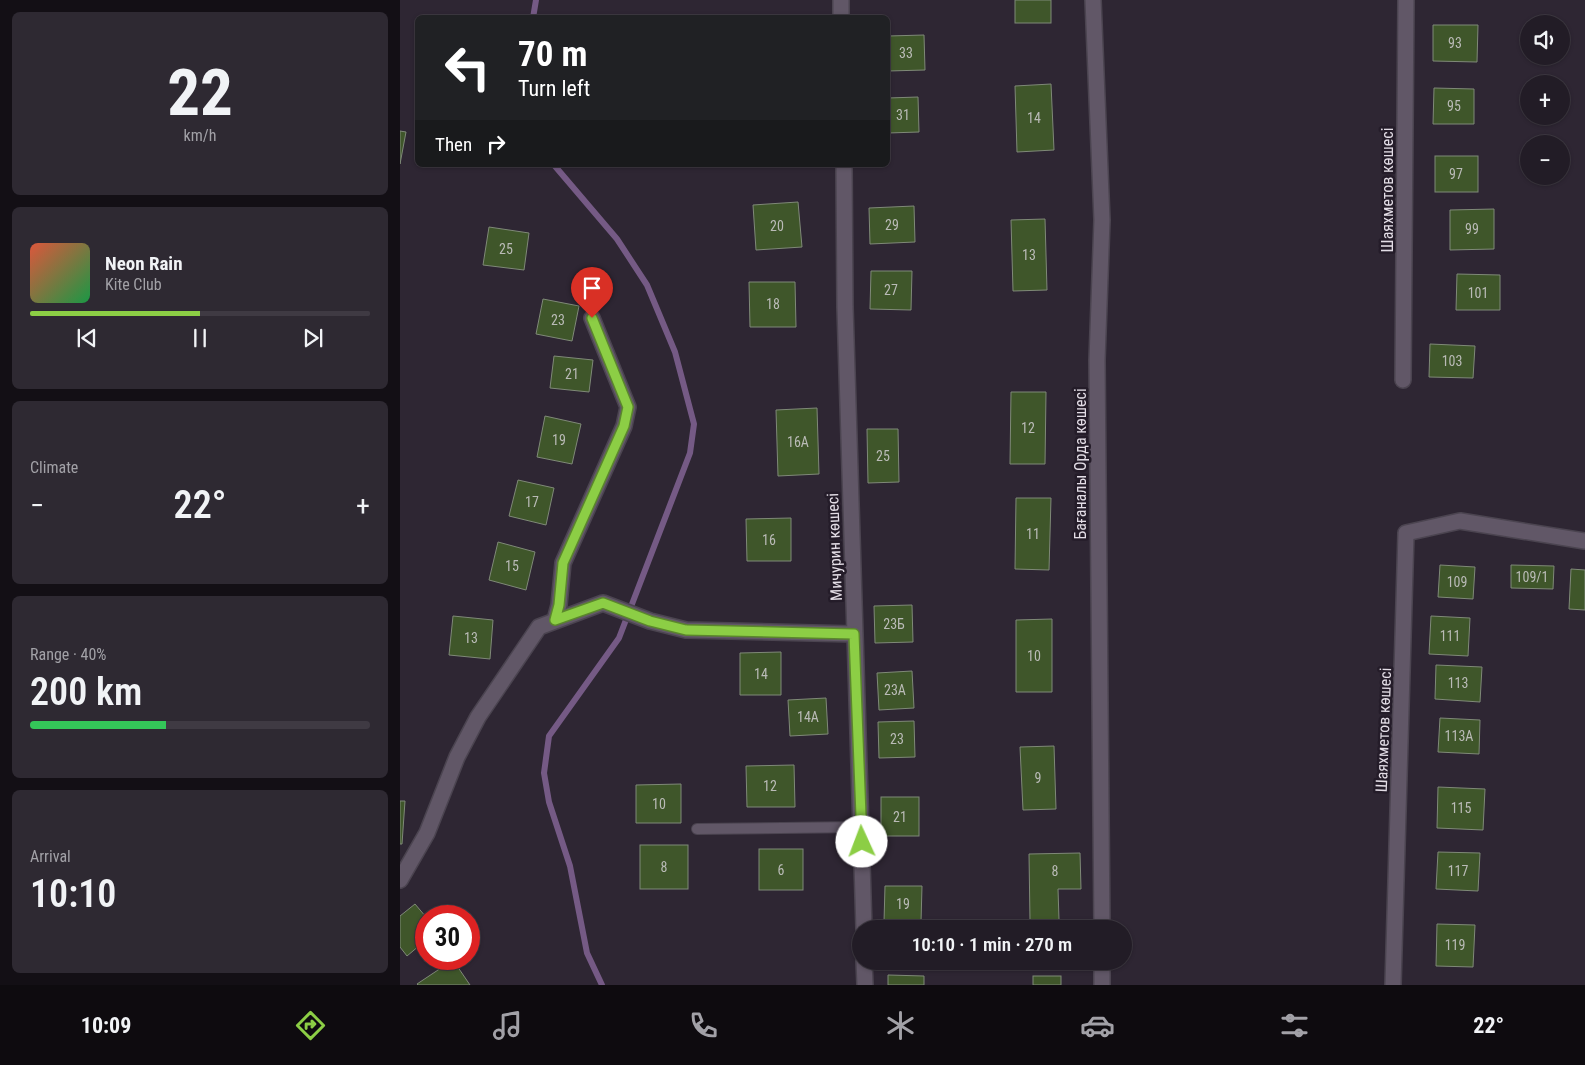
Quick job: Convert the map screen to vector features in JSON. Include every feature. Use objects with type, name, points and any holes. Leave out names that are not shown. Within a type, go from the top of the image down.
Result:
[{"type":"street","points":[[841,0],[842,15]]},
{"type":"street","name":"Бағаналы Орда көшесі","points":[[1093,0],[1102,220],[1097,360],[1102,920]]},
{"type":"street","name":"Шаяхметов көшесі","points":[[1403,380],[1406,0]]},
{"type":"street","name":"Мичурин көшесі","points":[[844,167],[845,307],[864,920]]},
{"type":"street","points":[[555,620],[559,605],[563,563],[624,426],[628,407],[592,318]]},
{"type":"street","name":"Шаяхметов көшесі","points":[[1393,985],[1406,533],[1460,521],[1585,541]]},
{"type":"street","points":[[400,880],[427,833],[457,757],[478,717],[539,627],[603,603],[650,621],[686,630],[854,634]]},
{"type":"street","points":[[864,970],[865,985]]},
{"type":"street","points":[[1102,970],[1102,985]]},
{"type":"lane","points":[[697,829],[862,827]]},
{"type":"building","points":[[1015,0],[1051,0],[1051,23],[1015,23]]},
{"type":"building","points":[[1433,25],[1478,25],[1477,62],[1433,61]]},
{"type":"building","points":[[924,35],[925,70],[890,71],[890,36]]},
{"type":"building","points":[[1051,84],[1054,150],[1017,152],[1015,86]]},
{"type":"building","points":[[1434,88],[1474,89],[1474,124],[1433,124]]},
{"type":"building","points":[[918,97],[919,132],[890,133],[890,98]]},
{"type":"building","points":[[400,131],[406,132],[400,164]]},
{"type":"building","points":[[1435,156],[1478,156],[1478,192],[1435,192]]},
{"type":"building","points":[[798,202],[802,247],[756,250],[753,205]]},
{"type":"building","points":[[914,206],[915,242],[870,244],[869,208]]},
{"type":"building","points":[[1494,209],[1494,249],[1450,250],[1450,210]]},
{"type":"building","points":[[1045,219],[1047,290],[1013,291],[1011,220]]},
{"type":"building","points":[[489,227],[529,233],[524,270],[483,265]]},
{"type":"building","points":[[871,271],[912,271],[911,310],[870,309]]},
{"type":"building","points":[[1457,274],[1500,275],[1500,310],[1456,310]]},
{"type":"building","points":[[749,282],[795,282],[796,327],[750,327]]},
{"type":"building","points":[[543,299],[579,306],[572,341],[536,334]]},
{"type":"building","points":[[1430,344],[1475,346],[1473,378],[1429,377]]},
{"type":"building","points":[[554,356],[593,360],[589,392],[550,388]]},
{"type":"building","points":[[1011,392],[1046,392],[1045,464],[1010,464]]},
{"type":"building","points":[[817,408],[819,474],[778,476],[776,410]]},
{"type":"building","points":[[545,416],[581,424],[572,464],[537,457]]},
{"type":"building","points":[[867,429],[898,429],[899,482],[868,483]]},
{"type":"building","points":[[518,480],[554,488],[546,525],[509,516]]},
{"type":"building","points":[[1016,498],[1051,498],[1049,570],[1015,569]]},
{"type":"building","points":[[791,518],[791,561],[747,561],[746,519]]},
{"type":"building","points":[[498,542],[535,552],[526,590],[489,580]]},
{"type":"building","points":[[1440,565],[1475,567],[1473,599],[1438,597]]},
{"type":"building","points":[[1511,565],[1554,566],[1553,589],[1511,588]]},
{"type":"building","points":[[1571,569],[1585,570],[1585,610],[1569,609]]},
{"type":"building","points":[[912,605],[913,642],[875,643],[874,606]]},
{"type":"building","points":[[453,616],[493,620],[490,659],[449,655]]},
{"type":"building","points":[[1431,616],[1470,618],[1468,656],[1429,654]]},
{"type":"building","points":[[1052,619],[1052,692],[1016,692],[1016,620]]},
{"type":"building","points":[[781,652],[781,695],[740,695],[740,653]]},
{"type":"building","points":[[1436,665],[1482,667],[1480,702],[1435,699]]},
{"type":"building","points":[[912,671],[914,708],[879,710],[877,673]]},
{"type":"building","points":[[826,698],[828,734],[790,736],[788,700]]},
{"type":"building","points":[[1440,718],[1480,720],[1479,754],[1438,752]]},
{"type":"building","points":[[914,721],[915,757],[879,758],[878,722]]},
{"type":"building","points":[[1054,746],[1056,809],[1023,810],[1020,747]]},
{"type":"building","points":[[794,765],[795,807],[747,807],[746,766]]},
{"type":"building","points":[[681,784],[681,823],[636,823],[636,785]]},
{"type":"building","points":[[1438,787],[1485,789],[1483,830],[1437,828]]},
{"type":"building","points":[[881,797],[919,797],[919,836],[881,836]]},
{"type":"building","points":[[400,801],[405,801],[402,844],[400,844]]},
{"type":"building","points":[[640,845],[688,845],[688,889],[640,889]]},
{"type":"building","points":[[759,849],[803,849],[803,890],[759,890]]},
{"type":"building","points":[[1438,852],[1480,853],[1478,891],[1436,889]]},
{"type":"building","points":[[1080,853],[1081,889],[1058,889],[1059,920],[1030,920],[1029,854]]},
{"type":"building","points":[[885,886],[922,886],[921,920],[884,920]]},
{"type":"building","points":[[416,905],[415,949],[407,956],[400,947],[400,916]]},
{"type":"building","points":[[1437,924],[1475,925],[1473,967],[1436,966]]},
{"type":"building","points":[[438,970],[460,970],[470,985],[418,985]]},
{"type":"building","points":[[888,975],[924,976],[924,985],[888,985]]},
{"type":"building","points":[[1033,976],[1061,976],[1061,985],[1033,985]]},
{"type":"waterway","points":[[534,15],[536,0]]},
{"type":"waterway","points":[[556,167],[617,239],[647,285],[675,352],[694,424],[690,453],[619,638],[549,736],[544,773],[549,802],[570,866],[587,953],[602,985]]},
{"type":"route","points":[[592,318],[628,407],[624,426],[563,563],[559,605],[555,620],[603,603],[650,621],[686,630],[854,634],[862,842]]}]
